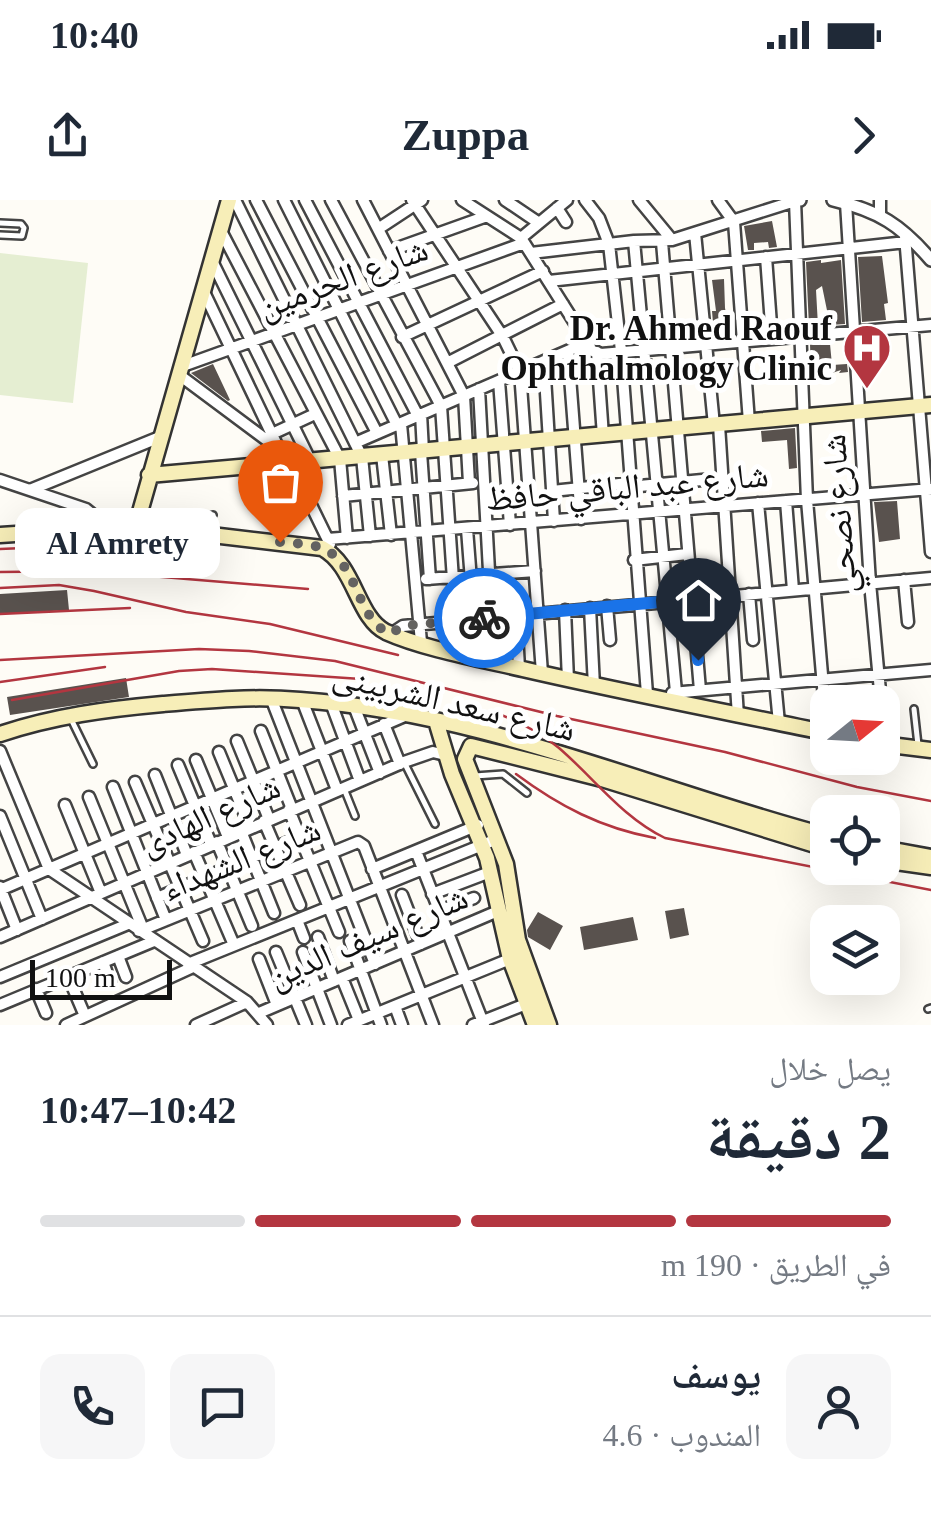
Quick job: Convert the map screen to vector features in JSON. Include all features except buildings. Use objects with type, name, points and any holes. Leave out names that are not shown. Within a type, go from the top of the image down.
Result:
[{"type":"main road","points":[[136,526],[220,229],[234,202]]},
{"type":"main road","points":[[149,475],[340,459],[359,450],[382,455],[925,406]]},
{"type":"main road","points":[[0,535],[136,526],[322,548],[338,558],[374,623],[390,634],[594,686],[810,730]]},
{"type":"main road","name":"شارع سعد الشربينى","points":[[0,734],[69,715],[231,698],[354,706],[468,729],[810,842]]},
{"type":"main road","points":[[436,721],[445,755],[482,844],[510,959],[535,1025]]},
{"type":"main road","points":[[445,755],[468,729]]},
{"type":"main road","name":"شارع سعد الشربينى","points":[[472,776],[466,753],[475,745],[553,759],[810,831]]},
{"type":"main road","points":[[900,746],[925,749]]},
{"type":"main road","points":[[472,776],[498,838],[518,940],[550,1025]]},
{"type":"main road","points":[[900,852],[931,858]]},
{"type":"main road","points":[[900,863],[931,867]]},
{"type":"street","points":[[370,536],[359,450],[234,202],[255,200],[377,434]]},
{"type":"street","points":[[284,200],[399,424],[421,642]]},
{"type":"street","points":[[306,200],[420,415],[430,578]]},
{"type":"street","points":[[331,200],[441,406],[458,652]]},
{"type":"street","points":[[362,200],[464,396],[484,482],[494,662]]},
{"type":"street","points":[[462,200],[526,245],[593,350],[602,436]]},
{"type":"street","points":[[505,200],[539,223]]},
{"type":"street","points":[[585,200],[599,218],[609,244],[621,352],[638,604],[652,695],[931,670]]},
{"type":"street","points":[[639,200],[667,241],[664,268],[700,690]]},
{"type":"street","points":[[718,200],[734,222],[749,422]]},
{"type":"street","points":[[526,245],[667,241],[796,200],[807,500],[823,685]]},
{"type":"street","points":[[880,200],[880,215]]},
{"type":"street","points":[[378,229],[416,201],[503,337],[520,372],[542,674]]},
{"type":"street","points":[[840,202],[880,215],[931,260]]},
{"type":"street","name":"شارع نصحي","points":[[840,202],[849,248],[879,685]]},
{"type":"street","points":[[563,203],[566,222]]},
{"type":"street","name":"شارع الحرمين","points":[[180,371],[251,340],[526,245],[539,223],[563,203]]},
{"type":"street","points":[[389,251],[487,216]]},
{"type":"street","points":[[220,229],[340,459],[347,538]]},
{"type":"street","points":[[695,234],[722,478],[738,716]]},
{"type":"street","points":[[402,337],[478,300],[546,276],[612,274],[849,248],[905,236]]},
{"type":"street","points":[[905,236],[912,326],[925,406],[931,552]]},
{"type":"street","points":[[634,241],[676,692]]},
{"type":"street","points":[[766,257],[772,338]]},
{"type":"street","points":[[212,260],[311,462]]},
{"type":"street","points":[[203,290],[280,450],[291,464],[338,558]]},
{"type":"street","points":[[447,363],[564,304]]},
{"type":"street","points":[[359,450],[377,434],[579,346],[621,352],[931,325]]},
{"type":"street","points":[[568,351],[581,519]]},
{"type":"street","points":[[544,361],[554,522]]},
{"type":"street","points":[[180,371],[280,450]]},
{"type":"street","points":[[499,381],[510,525]]},
{"type":"street","points":[[469,483],[479,389]]},
{"type":"street","points":[[272,434],[315,414]]},
{"type":"street","points":[[30,490],[160,438]]},
{"type":"street","points":[[382,455],[390,535]]},
{"type":"street","points":[[552,491],[722,478]]},
{"type":"street","points":[[0,480],[86,509],[97,518],[98,528]]},
{"type":"street","points":[[344,496],[484,482]]},
{"type":"street","name":"شارع عبد الباقي حافظ","points":[[328,539],[928,489]]},
{"type":"street","points":[[786,501],[793,590]]},
{"type":"street","points":[[758,503],[778,723]]},
{"type":"street","points":[[345,515],[368,514]]},
{"type":"street","points":[[467,529],[474,619]]},
{"type":"street","points":[[634,560],[688,554]]},
{"type":"street","points":[[415,580],[535,570]]},
{"type":"street","points":[[390,634],[399,627],[419,624],[931,578]]},
{"type":"street","points":[[904,580],[908,622]]},
{"type":"street","points":[[749,594],[752,640]]},
{"type":"street","points":[[607,606],[610,640]]},
{"type":"street","points":[[590,608],[594,686]]},
{"type":"street","points":[[565,610],[568,680]]},
{"type":"street","points":[[516,615],[519,668]]},
{"type":"street","points":[[272,698],[375,964]]},
{"type":"street","points":[[302,700],[340,789]]},
{"type":"street","points":[[331,703],[360,781]]},
{"type":"street","points":[[354,706],[380,772]]},
{"type":"street","points":[[16,930],[0,889],[408,715]]},
{"type":"street","points":[[384,724],[402,764]]},
{"type":"street","points":[[261,731],[339,932]]},
{"type":"street","points":[[238,741],[275,848],[300,905]]},
{"type":"street","points":[[0,751],[3,770],[49,869],[95,896],[128,924],[247,1002],[267,1025]]},
{"type":"street","points":[[219,752],[234,788],[252,858],[274,912]]},
{"type":"street","name":"شارع الهادى","points":[[0,937],[380,772],[433,752],[445,755]]},
{"type":"street","points":[[196,760],[212,798],[228,868],[252,926]]},
{"type":"street","points":[[178,765],[195,806],[219,841]]},
{"type":"street","points":[[156,775],[171,816],[205,878],[234,945]]},
{"type":"street","points":[[135,782],[202,941]]},
{"type":"street","points":[[113,787],[166,920]]},
{"type":"street","points":[[88,796],[141,930]]},
{"type":"street","points":[[66,805],[85,853],[95,896]]},
{"type":"street","points":[[432,1025],[372,869],[490,820]]},
{"type":"street","points":[[1,824],[42,919]]},
{"type":"street","points":[[157,898],[300,837]]},
{"type":"street","points":[[66,1025],[234,945],[498,838]]},
{"type":"street","name":"شارع الشهداء","points":[[141,930],[354,842],[364,846],[372,869]]},
{"type":"street","points":[[416,851],[466,977],[480,1024],[526,1004]]},
{"type":"street","points":[[432,894],[490,872]]},
{"type":"street","points":[[402,895],[421,944]]},
{"type":"street","points":[[440,912],[474,898]]},
{"type":"street","name":"شارع سيف الدين","points":[[259,1013],[498,912]]},
{"type":"street","points":[[297,920],[304,938]]},
{"type":"street","points":[[0,977],[128,924]]},
{"type":"street","points":[[318,937],[353,1023],[379,1019],[395,1006],[510,959]]},
{"type":"street","points":[[0,1004],[154,941]]},
{"type":"street","points":[[350,941],[379,1019]]},
{"type":"street","points":[[276,952],[306,1025]]},
{"type":"street","points":[[303,952],[331,1025]]},
{"type":"street","points":[[118,956],[126,977]]},
{"type":"street","points":[[259,959],[278,1005]]},
{"type":"street","points":[[103,962],[110,982]]},
{"type":"street","points":[[68,976],[85,1016]]},
{"type":"street","points":[[36,990],[46,1012]]},
{"type":"street","points":[[196,1025],[247,1002]]},
{"type":"street","points":[[395,1006],[402,1025]]},
{"type":"lane","points":[[0,223],[22,224],[24,228],[22,236],[0,235]]},
{"type":"lane","points":[[182,531],[190,522],[213,515]]},
{"type":"lane","points":[[914,709],[925,749]]},
{"type":"lane","points":[[69,715],[94,764]]},
{"type":"lane","points":[[402,764],[435,824]]},
{"type":"lane","points":[[472,776],[503,774],[528,793]]},
{"type":"lane","points":[[340,789],[355,816]]},
{"type":"green space","points":[[0,253],[88,263],[73,403],[0,395]]},
{"type":"railway","points":[[0,549],[48,547]]},
{"type":"railway","points":[[0,572],[90,571],[308,589]]},
{"type":"railway","points":[[0,588],[59,585],[186,612],[270,624],[398,655]]},
{"type":"railway","points":[[0,614],[130,608]]},
{"type":"railway","points":[[0,660],[199,649],[335,661],[557,716],[725,752],[857,787],[931,801]]},
{"type":"railway","points":[[0,682],[105,667]]},
{"type":"railway","points":[[12,700],[179,671],[212,669],[361,679]]},
{"type":"railway","points":[[491,711],[551,742],[622,808],[665,838],[931,890]]},
{"type":"railway","points":[[516,774],[581,814],[655,838]]},
{"type":"way so far","points":[[280,542],[331,552],[343,566],[374,623],[390,634],[403,626],[484,618]]},
{"type":"place","name":"Dr. Ahmed Raouf Ophthalmology Clinic","points":[[867,390]]},
{"type":"place","name":"Al Amrety","points":[[280,542]]},
{"type":"route","points":[[484,618],[692,599],[698,660]]}]
